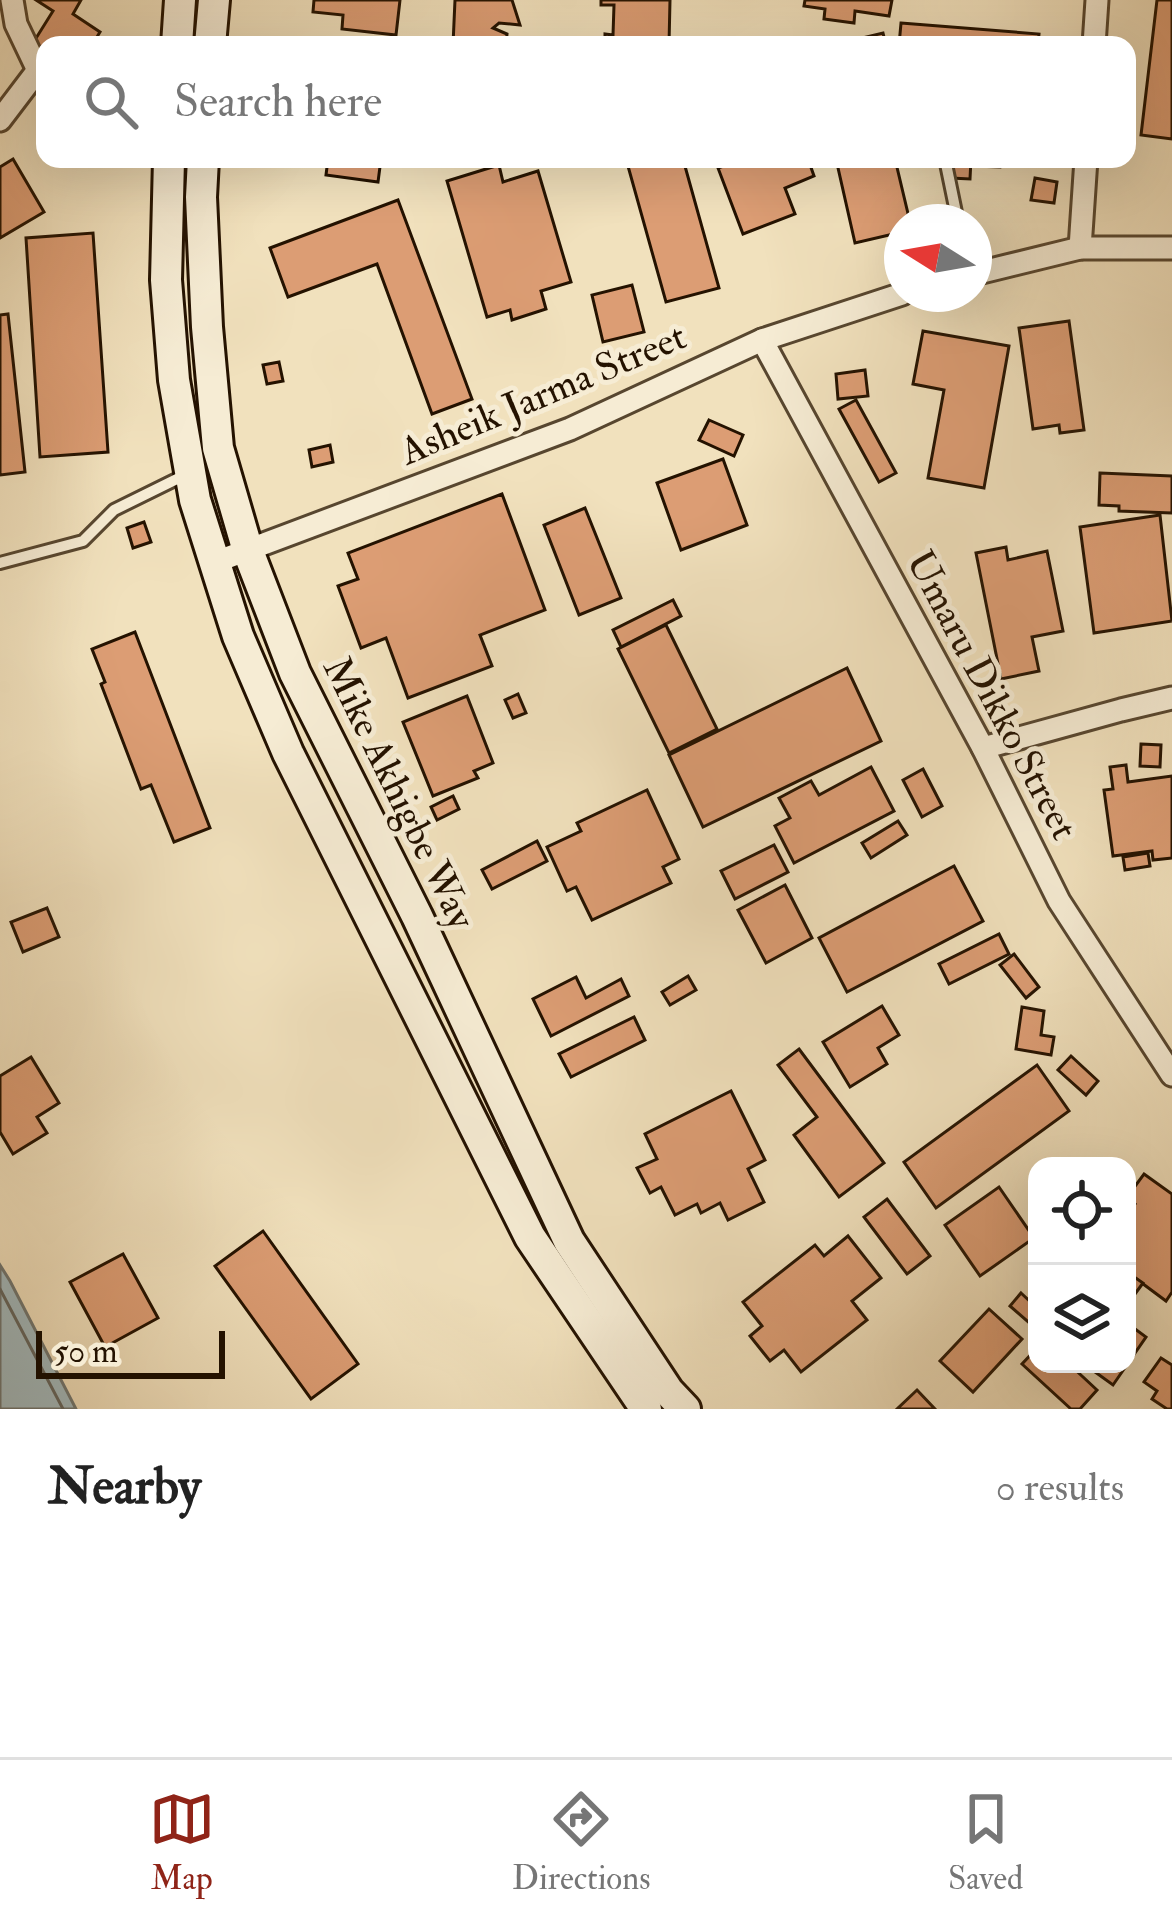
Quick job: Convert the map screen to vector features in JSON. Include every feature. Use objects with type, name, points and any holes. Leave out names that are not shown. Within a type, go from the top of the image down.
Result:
[{"type":"street","points":[[12,0],[16,24],[36,65]]},
{"type":"street","points":[[178,36],[180,0]]},
{"type":"street","points":[[211,36],[214,0]]},
{"type":"street","points":[[1095,36],[1097,0]]},
{"type":"street","points":[[0,120],[36,83]]},
{"type":"street","name":"Mike Akhigbe Way","points":[[169,168],[166,280],[174,380],[190,473],[238,636],[288,753],[530,1237],[646,1409]]},
{"type":"street","name":"Mike Akhigbe Way","points":[[203,168],[207,327],[218,448],[248,551],[296,673],[417,916],[569,1241],[668,1391],[685,1409]]},
{"type":"street","points":[[1080,248],[1085,168]]},
{"type":"street","points":[[992,270],[1080,248],[1172,248]]},
{"type":"street","name":"Asheik Jarma Street","points":[[213,563],[570,428],[762,340],[884,300]]},
{"type":"street","name":"Umaru Dikko Street","points":[[762,340],[1059,901],[1172,1075]]},
{"type":"street","points":[[982,748],[1172,698]]},
{"type":"lane","points":[[947,168],[954,204]]},
{"type":"lane","points":[[0,563],[83,541],[114,510],[190,473]]},
{"type":"water","points":[[0,1265],[10,1281],[76,1409],[0,1409]]},
{"type":"building","points":[[36,0],[81,0],[73,14],[100,32],[98,36],[37,36],[53,11]]},
{"type":"building","points":[[314,0],[400,0],[396,35],[342,29],[343,15],[313,12]]},
{"type":"building","points":[[455,0],[512,0],[520,25],[499,23],[493,28],[507,36],[453,36]]},
{"type":"building","points":[[601,0],[670,0],[669,36],[605,36],[613,35],[614,5],[601,5]]},
{"type":"building","points":[[805,0],[892,0],[889,16],[855,11],[854,23],[824,19],[825,9],[804,6]]},
{"type":"building","points":[[1157,0],[1172,0],[1172,139],[1141,135]]},
{"type":"building","points":[[901,23],[1039,34],[1039,36],[900,36]]},
{"type":"building","points":[[13,159],[44,212],[0,238],[0,167]]},
{"type":"building","points":[[327,168],[380,168],[378,182],[326,175]]},
{"type":"building","points":[[489,168],[500,168],[503,182],[538,171],[571,282],[541,291],[546,309],[512,320],[510,310],[487,317],[447,181]]},
{"type":"building","points":[[629,168],[686,168],[719,288],[666,302]]},
{"type":"building","points":[[718,168],[811,168],[814,176],[785,188],[795,214],[743,234]]},
{"type":"building","points":[[838,168],[897,168],[906,204],[884,204],[884,236],[855,243]]},
{"type":"building","points":[[952,168],[971,168],[970,179],[951,178]]},
{"type":"building","points":[[1035,178],[1057,182],[1054,203],[1031,200]]},
{"type":"building","points":[[398,200],[472,399],[432,414],[377,264],[288,297],[270,248]]},
{"type":"building","points":[[93,233],[108,452],[40,457],[26,238]]},
{"type":"building","points":[[632,285],[644,332],[603,342],[592,295]]},
{"type":"building","points":[[8,314],[25,472],[0,475],[0,315]]},
{"type":"building","points":[[1069,321],[1084,430],[1060,433],[1059,425],[1033,429],[1019,328]]},
{"type":"building","points":[[923,331],[1009,346],[984,488],[928,478],[944,390],[913,384]]},
{"type":"building","points":[[279,362],[283,381],[267,384],[263,365]]},
{"type":"building","points":[[865,370],[868,396],[838,399],[836,374]]},
{"type":"building","points":[[856,400],[896,473],[879,482],[839,409]]},
{"type":"building","points":[[709,420],[743,435],[734,456],[699,440]]},
{"type":"building","points":[[330,445],[333,462],[312,467],[309,450]]},
{"type":"building","points":[[723,459],[747,525],[681,550],[657,483]]},
{"type":"building","points":[[1100,473],[1172,476],[1172,513],[1119,511],[1119,506],[1099,505]]},
{"type":"building","points":[[502,494],[545,610],[480,635],[492,666],[408,698],[386,638],[361,648],[338,586],[358,579],[348,553]]},
{"type":"building","points":[[585,508],[621,598],[579,615],[544,525]]},
{"type":"building","points":[[1160,515],[1172,621],[1094,633],[1080,527]]},
{"type":"building","points":[[144,522],[151,542],[133,548],[127,528]]},
{"type":"building","points":[[1006,547],[1008,560],[1047,551],[1063,631],[1032,637],[1039,671],[1001,679],[976,553]]},
{"type":"building","points":[[673,600],[681,616],[621,647],[613,630]]},
{"type":"building","points":[[666,625],[717,729],[669,753],[618,649]]},
{"type":"building","points":[[135,632],[210,828],[174,842],[151,785],[141,789],[92,649]]},
{"type":"building","points":[[847,668],[881,741],[703,827],[669,755]]},
{"type":"building","points":[[518,694],[526,713],[513,718],[505,700]]},
{"type":"building","points":[[467,696],[493,763],[474,771],[478,778],[433,796],[403,722]]},
{"type":"building","points":[[1141,744],[1161,745],[1160,767],[1140,766]]},
{"type":"building","points":[[1126,765],[1128,782],[1172,776],[1172,858],[1153,860],[1152,851],[1113,856],[1104,790],[1113,789],[1110,767]]},
{"type":"building","points":[[871,767],[894,811],[794,863],[775,826],[790,818],[779,798],[811,781],[819,795]]},
{"type":"building","points":[[923,769],[942,806],[922,817],[903,780]]},
{"type":"building","points":[[647,790],[679,859],[663,867],[671,883],[592,920],[576,887],[567,891],[547,847],[581,831],[577,823]]},
{"type":"building","points":[[453,796],[459,809],[437,820],[431,807]]},
{"type":"building","points":[[898,821],[907,835],[871,858],[862,843]]},
{"type":"building","points":[[537,841],[547,861],[492,889],[482,870]]},
{"type":"building","points":[[774,845],[788,872],[735,899],[721,871]]},
{"type":"building","points":[[1148,853],[1150,866],[1125,870],[1123,857]]},
{"type":"building","points":[[954,866],[983,921],[847,992],[819,938]]},
{"type":"building","points":[[785,885],[812,938],[766,963],[738,910]]},
{"type":"building","points":[[47,908],[59,937],[23,952],[11,922]]},
{"type":"building","points":[[999,934],[1009,954],[949,984],[939,964]]},
{"type":"building","points":[[1014,954],[1039,987],[1026,998],[1000,965]]},
{"type":"building","points":[[688,976],[696,990],[670,1005],[662,992]]},
{"type":"building","points":[[576,977],[586,998],[621,979],[629,996],[551,1036],[533,999]]},
{"type":"building","points":[[882,1006],[899,1035],[878,1048],[887,1064],[850,1087],[823,1042]]},
{"type":"building","points":[[1022,1007],[1044,1011],[1041,1035],[1054,1037],[1051,1055],[1016,1049]]},
{"type":"building","points":[[634,1017],[645,1040],[571,1077],[559,1054]]},
{"type":"building","points":[[799,1049],[884,1163],[839,1197],[794,1135],[817,1117],[778,1065]]},
{"type":"building","points":[[1071,1056],[1098,1081],[1086,1095],[1058,1070]]},
{"type":"building","points":[[31,1057],[59,1103],[37,1117],[47,1133],[13,1154],[0,1132],[0,1076]]},
{"type":"building","points":[[1037,1065],[1069,1111],[936,1208],[904,1162]]},
{"type":"building","points":[[731,1091],[765,1160],[748,1169],[764,1202],[728,1220],[720,1203],[701,1213],[697,1204],[675,1215],[661,1187],[650,1193],[637,1168],[657,1159],[645,1134]]},
{"type":"building","points":[[1144,1174],[1172,1194],[1172,1292],[1166,1301],[1136,1279],[1136,1185]]},
{"type":"building","points":[[999,1187],[1028,1229],[1028,1242],[980,1276],[945,1225]]},
{"type":"building","points":[[887,1199],[930,1256],[907,1274],[864,1217]]},
{"type":"building","points":[[263,1231],[358,1364],[311,1399],[215,1266]]},
{"type":"building","points":[[848,1236],[881,1278],[852,1301],[867,1320],[801,1372],[784,1350],[770,1361],[750,1336],[762,1326],[743,1302],[815,1245],[824,1256]]},
{"type":"building","points":[[123,1254],[158,1318],[105,1347],[70,1282]]},
{"type":"building","points":[[1021,1293],[1028,1300],[1028,1322],[1010,1306]]},
{"type":"building","points":[[989,1309],[1022,1339],[973,1392],[940,1361]]},
{"type":"building","points":[[1136,1330],[1146,1337],[1136,1352]]},
{"type":"building","points":[[1161,1358],[1172,1365],[1172,1409],[1152,1399],[1157,1391],[1144,1382]]},
{"type":"building","points":[[1032,1373],[1079,1373],[1097,1390],[1080,1409],[1071,1409]]},
{"type":"building","points":[[1096,1373],[1121,1373],[1113,1385]]},
{"type":"building","points":[[917,1390],[935,1409],[897,1409]]}]
